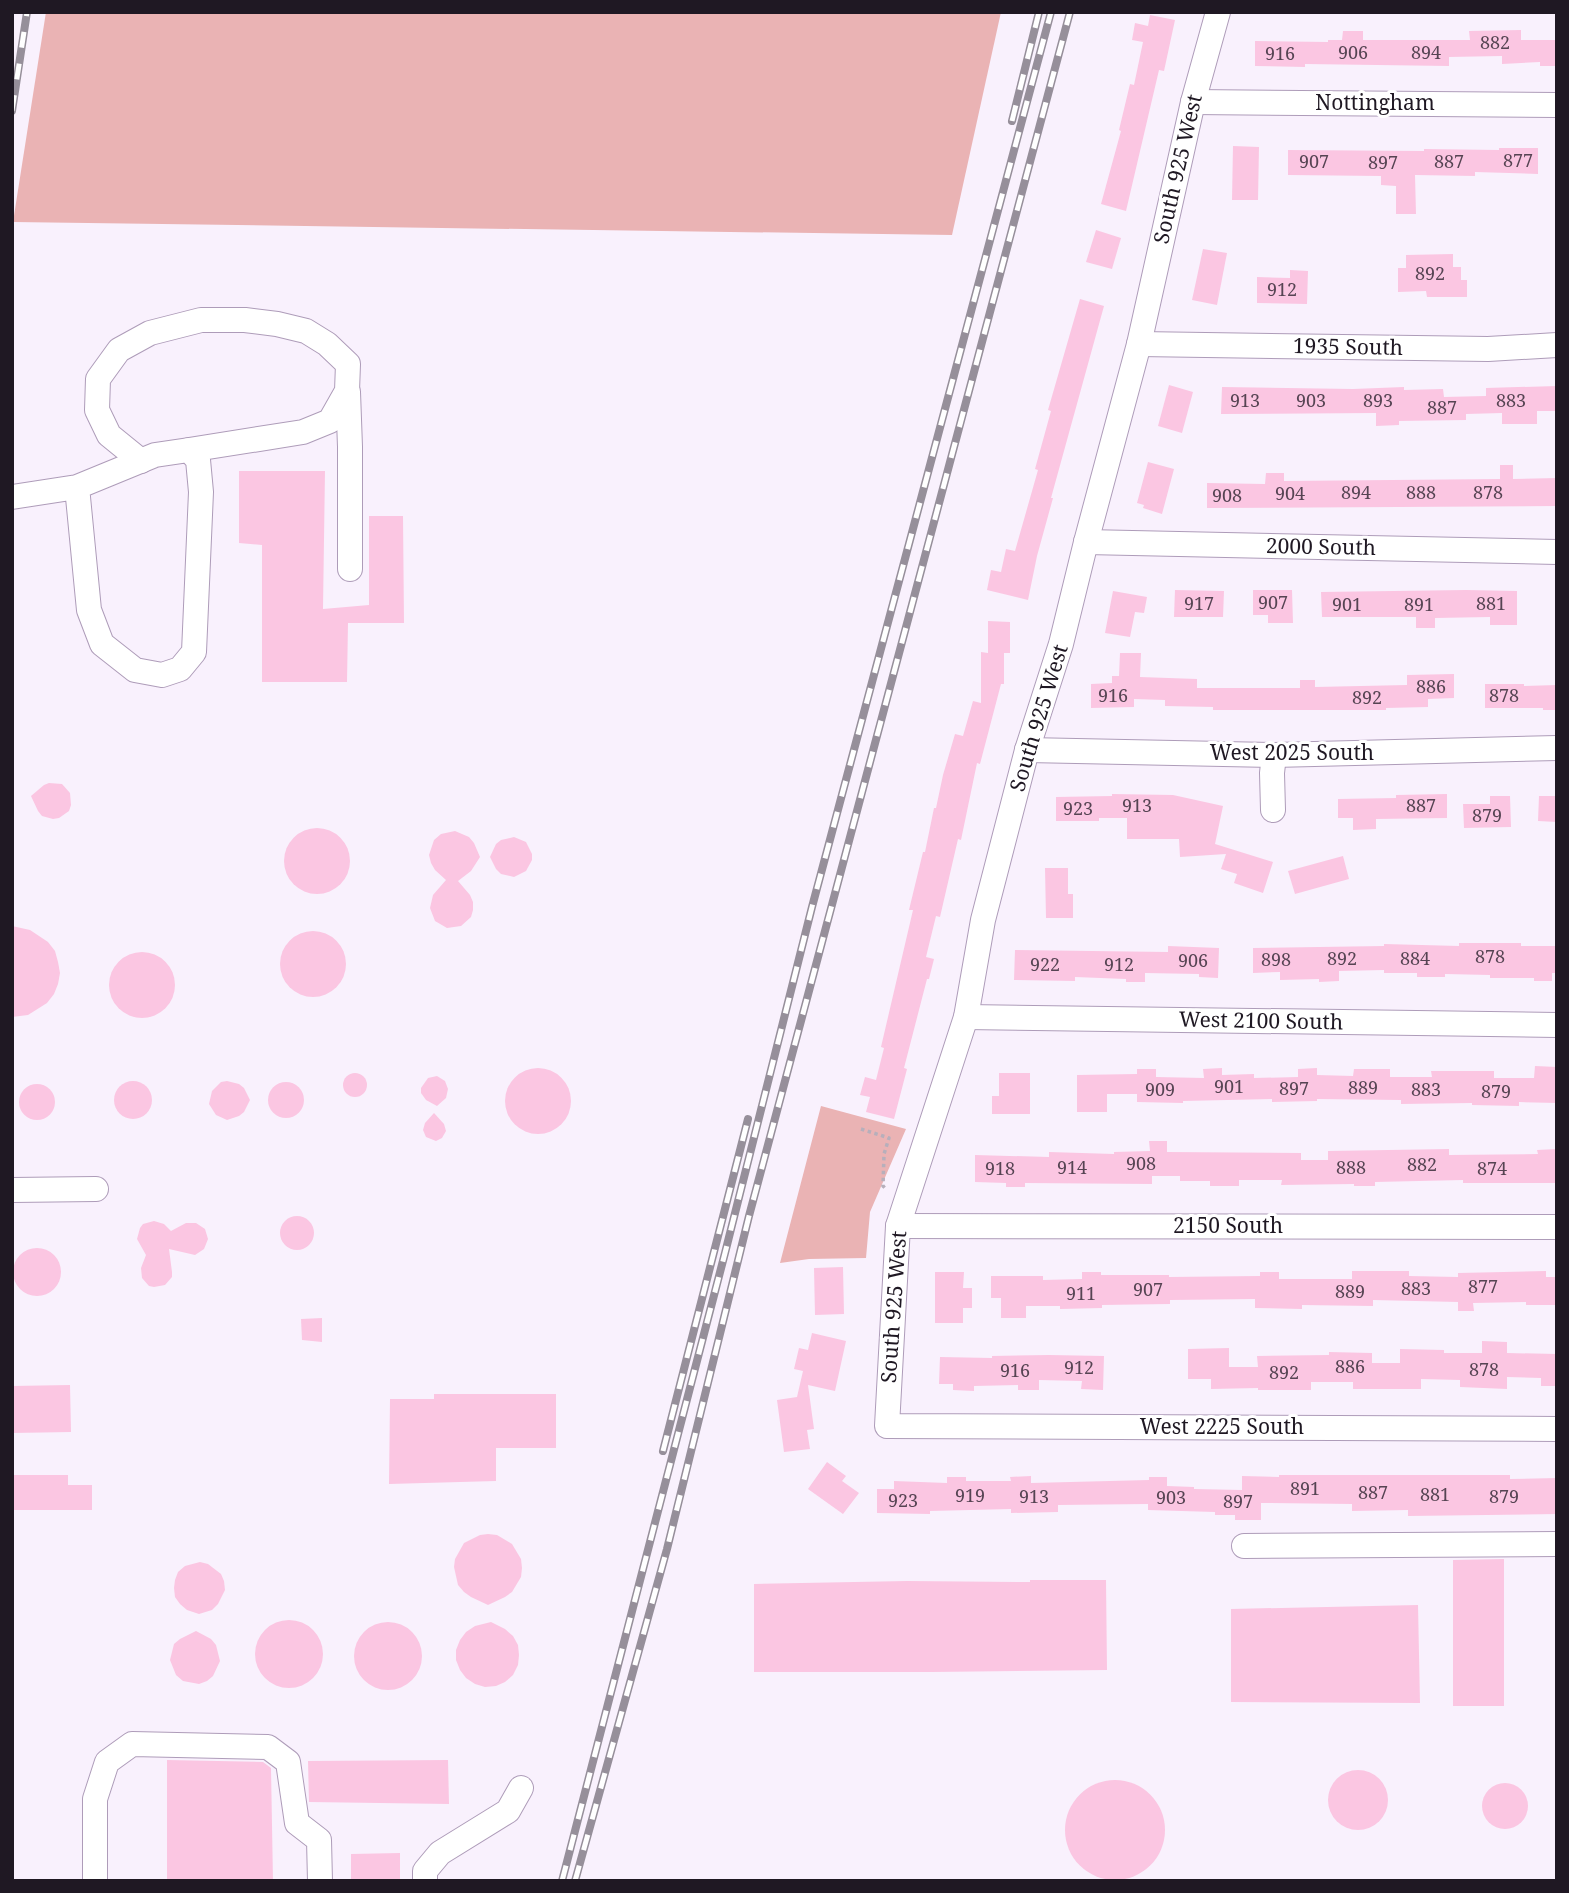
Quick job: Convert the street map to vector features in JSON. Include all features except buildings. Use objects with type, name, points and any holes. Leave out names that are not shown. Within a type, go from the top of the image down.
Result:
[{"type":"street","name":"South 925 West","points":[[887,1426],[898,1226],[966,1017],[983,920],[1027,750],[1061,644],[1139,344],[1193,102],[1218,12]]},
{"type":"street","name":"Nottingham","points":[[1193,102],[1557,105]]},
{"type":"street","points":[[141,461],[109,435],[97,410],[98,379],[119,350],[150,333],[201,320],[245,320],[306,331],[327,344],[348,364],[349,569]]},
{"type":"street","name":"1935 South","points":[[1139,344],[1488,349],[1557,345]]},
{"type":"street","points":[[12,496],[77,486],[155,455],[303,432],[330,421],[348,391]]},
{"type":"street","points":[[77,486],[89,610],[102,644],[135,670],[162,675],[180,669],[194,652],[201,492],[198,460],[189,450]]},
{"type":"street","name":"2000 South","points":[[1086,542],[1557,552]]},
{"type":"street","name":"West 2025 South","points":[[1027,750],[1274,755],[1557,748]]},
{"type":"street","points":[[1273,810],[1274,755]]},
{"type":"street","name":"West 2100 South","points":[[966,1017],[1557,1026]]},
{"type":"street","points":[[12,1190],[96,1189]]},
{"type":"street","name":"2150 South","points":[[898,1226],[1557,1227]]},
{"type":"street","name":"West 2225 South","points":[[887,1426],[1557,1429]]},
{"type":"street","points":[[1244,1546],[1557,1544]]},
{"type":"street","points":[[95,1881],[95,1799],[107,1762],[132,1744],[268,1746],[288,1762],[297,1823],[319,1840],[320,1881]]},
{"type":"street","points":[[425,1881],[425,1871],[440,1853],[508,1811],[521,1788]]},
{"type":"path","points":[[862,1129],[889,1138],[884,1154],[883,1186],[886,1189]]},
{"type":"shaded area","points":[[46,12],[1001,12],[952,235],[13,222]]},
{"type":"shaded area","points":[[821,1106],[906,1129],[870,1212],[866,1258],[809,1259],[780,1263]]},
{"type":"railway","points":[[12,111],[27,12]]},
{"type":"railway","points":[[1012,121],[1039,12]]},
{"type":"railway","points":[[562,1881],[812,907],[1051,12]]},
{"type":"railway","points":[[575,1881],[667,1549],[749,1216],[1070,12]]},
{"type":"railway","points":[[663,1451],[748,1119]]}]
